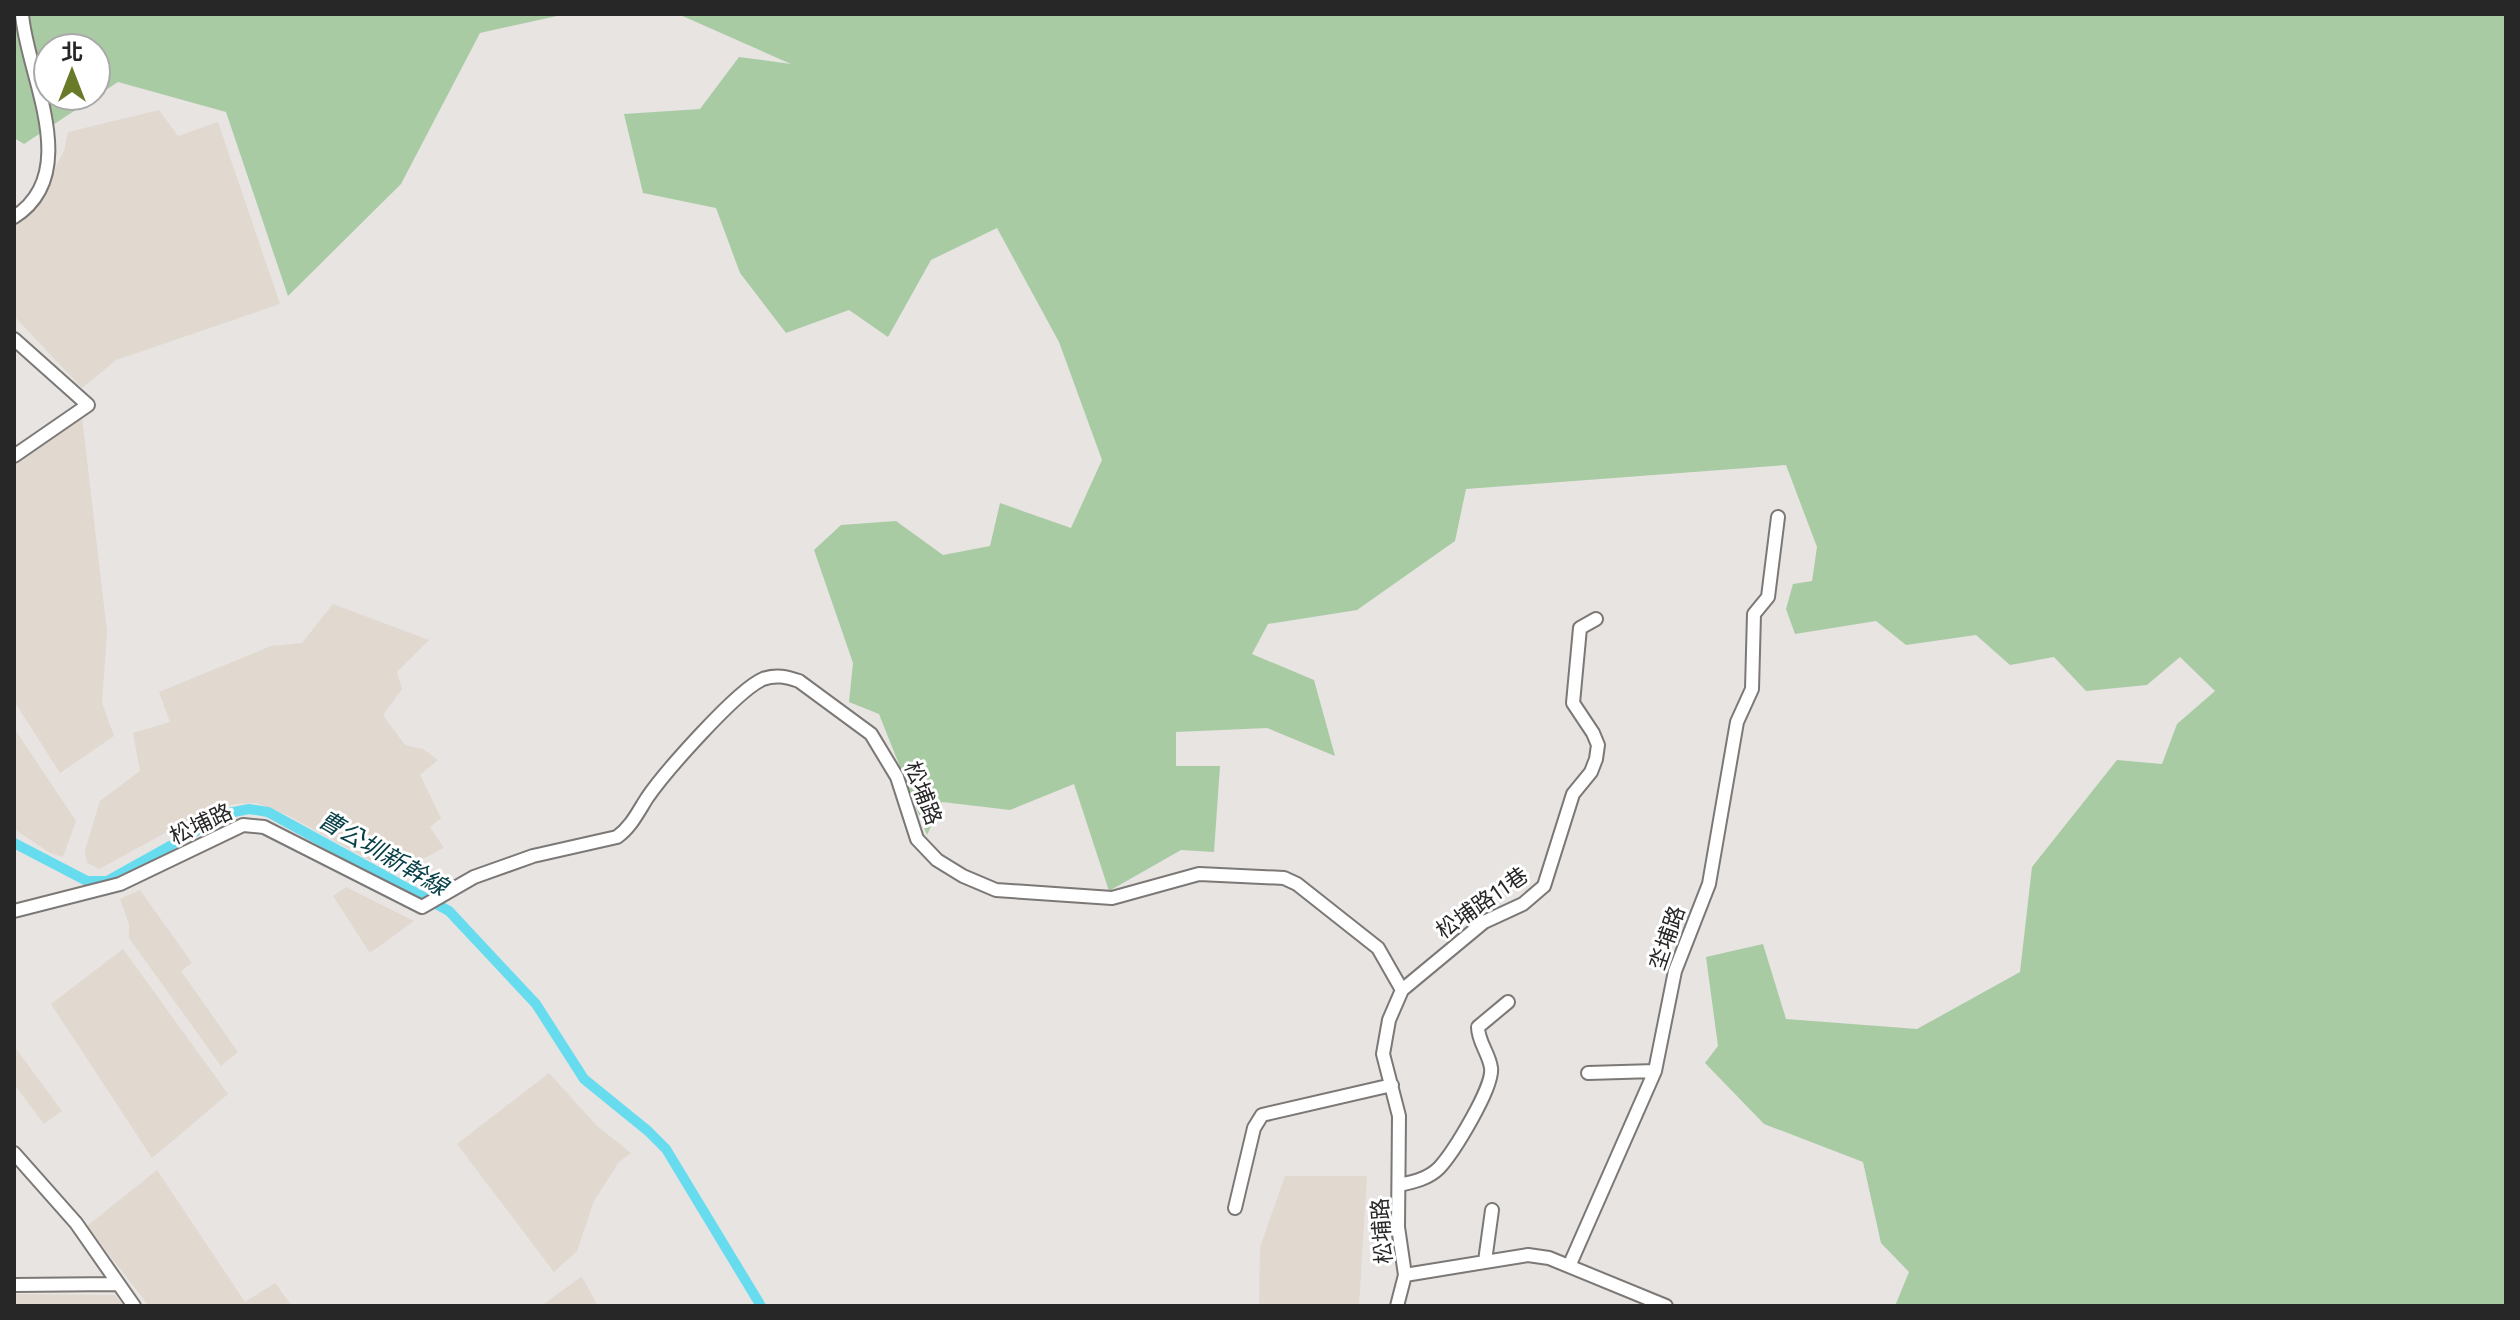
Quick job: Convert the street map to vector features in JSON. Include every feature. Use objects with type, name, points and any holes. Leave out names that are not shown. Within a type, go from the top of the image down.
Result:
[{"type":"street","points":[[14,217],[37,192],[45,169],[48,138],[47,115],[22,14]]},
{"type":"street","points":[[14,339],[88,405],[14,456]]},
{"type":"street","name":"坔埔路","points":[[1570,1264],[1655,1071],[1675,971],[1709,884],[1737,722],[1752,689],[1754,614],[1768,597],[1778,517]]},
{"type":"street","name":"松埔路11巷","points":[[1402,990],[1484,922],[1523,904],[1544,886],[1573,794],[1591,772],[1596,759],[1598,745],[1573,703],[1580,628],[1596,619]]},
{"type":"street","name":"松埔路","points":[[14,911],[120,884],[232,829],[253,824],[422,907],[474,877],[533,856],[617,837],[627,829],[659,783],[745,692],[764,679],[788,677],[809,687],[871,734],[897,777],[917,839],[937,860],[970,879],[996,890],[1112,898],[1199,874],[1284,878],[1297,884],[1378,948],[1402,990],[1384,1035],[1383,1054],[1399,1116],[1398,1227],[1405,1275],[1397,1306]]},
{"type":"street","points":[[1399,1185],[1427,1177],[1439,1168],[1455,1143],[1491,1078],[1491,1067],[1478,1037],[1478,1027],[1508,1002]]},
{"type":"street","points":[[1588,1073],[1655,1071]]},
{"type":"street","points":[[1235,1208],[1254,1128],[1262,1115],[1392,1085]]},
{"type":"street","points":[[14,1153],[76,1223],[134,1306]]},
{"type":"street","points":[[1485,1261],[1492,1210]]},
{"type":"street","points":[[1405,1275],[1528,1255],[1570,1264],[1666,1306]]},
{"type":"street","points":[[14,1285],[117,1284]]},
{"type":"shaded area","points":[[159,110],[178,136],[218,122],[280,304],[116,360],[82,388],[14,316],[14,220],[36,205],[64,151],[68,132]]},
{"type":"shaded area","points":[[82,417],[107,632],[102,703],[114,736],[60,773],[14,701],[14,464]]},
{"type":"shaded area","points":[[333,604],[429,640],[397,672],[402,689],[383,715],[405,745],[423,749],[438,760],[420,775],[441,818],[430,827],[444,848],[402,870],[369,860],[287,815],[256,803],[235,804],[198,815],[99,869],[87,863],[85,850],[100,801],[140,771],[133,733],[170,722],[159,692],[271,646],[302,643]]},
{"type":"shaded area","points":[[14,728],[76,821],[63,857],[50,853],[14,829]]},
{"type":"shaded area","points":[[346,887],[414,921],[370,953],[333,896]]},
{"type":"shaded area","points":[[140,890],[192,963],[181,971],[238,1052],[221,1066],[129,938],[129,924],[120,899]]},
{"type":"shaded area","points":[[123,949],[228,1094],[152,1158],[51,1004]]},
{"type":"shaded area","points":[[14,1046],[62,1111],[44,1124],[14,1084]]},
{"type":"shaded area","points":[[549,1073],[597,1126],[631,1153],[619,1162],[594,1201],[577,1251],[554,1272],[457,1144]]},
{"type":"shaded area","points":[[157,1170],[245,1302],[275,1283],[292,1306],[149,1306],[87,1226]]},
{"type":"shaded area","points":[[1285,1176],[1367,1176],[1359,1306],[1259,1306],[1260,1247]]},
{"type":"shaded area","points":[[581,1277],[598,1306],[541,1306]]},
{"type":"shaded area","points":[[14,1294],[115,1295],[124,1306],[14,1306]]},
{"type":"green space","points":[[14,14],[566,14],[480,33],[401,184],[288,296],[226,112],[118,82],[112,86],[112,32],[32,32],[32,112],[73,112],[24,144],[14,138]]},
{"type":"green space","points":[[678,14],[2506,14],[2506,1306],[1895,1306],[1909,1272],[1881,1243],[1863,1162],[1764,1124],[1705,1063],[1718,1046],[1706,957],[1763,944],[1786,1019],[1917,1029],[2020,972],[2032,867],[2117,760],[2162,764],[2177,724],[2215,691],[2180,657],[2147,685],[2086,691],[2054,657],[2010,665],[1976,635],[1906,645],[1876,621],[1795,634],[1786,609],[1793,584],[1812,581],[1817,547],[1786,465],[1466,489],[1455,541],[1357,610],[1268,624],[1252,654],[1314,680],[1335,756],[1267,728],[1176,732],[1176,766],[1220,766],[1214,852],[1181,850],[1109,891],[1074,784],[1010,810],[942,802],[927,835],[879,714],[849,702],[853,663],[814,550],[841,525],[896,521],[943,555],[990,546],[1000,503],[1071,528],[1102,460],[1059,342],[997,228],[931,260],[888,337],[849,310],[786,333],[740,273],[716,208],[643,193],[624,114],[700,109],[739,57],[791,64]]},
{"type":"waterway","name":"曹公圳新幹線","points":[[14,843],[87,881],[107,881],[229,813],[249,809],[268,812],[449,911],[536,1004],[584,1079],[666,1149],[761,1306]]}]
